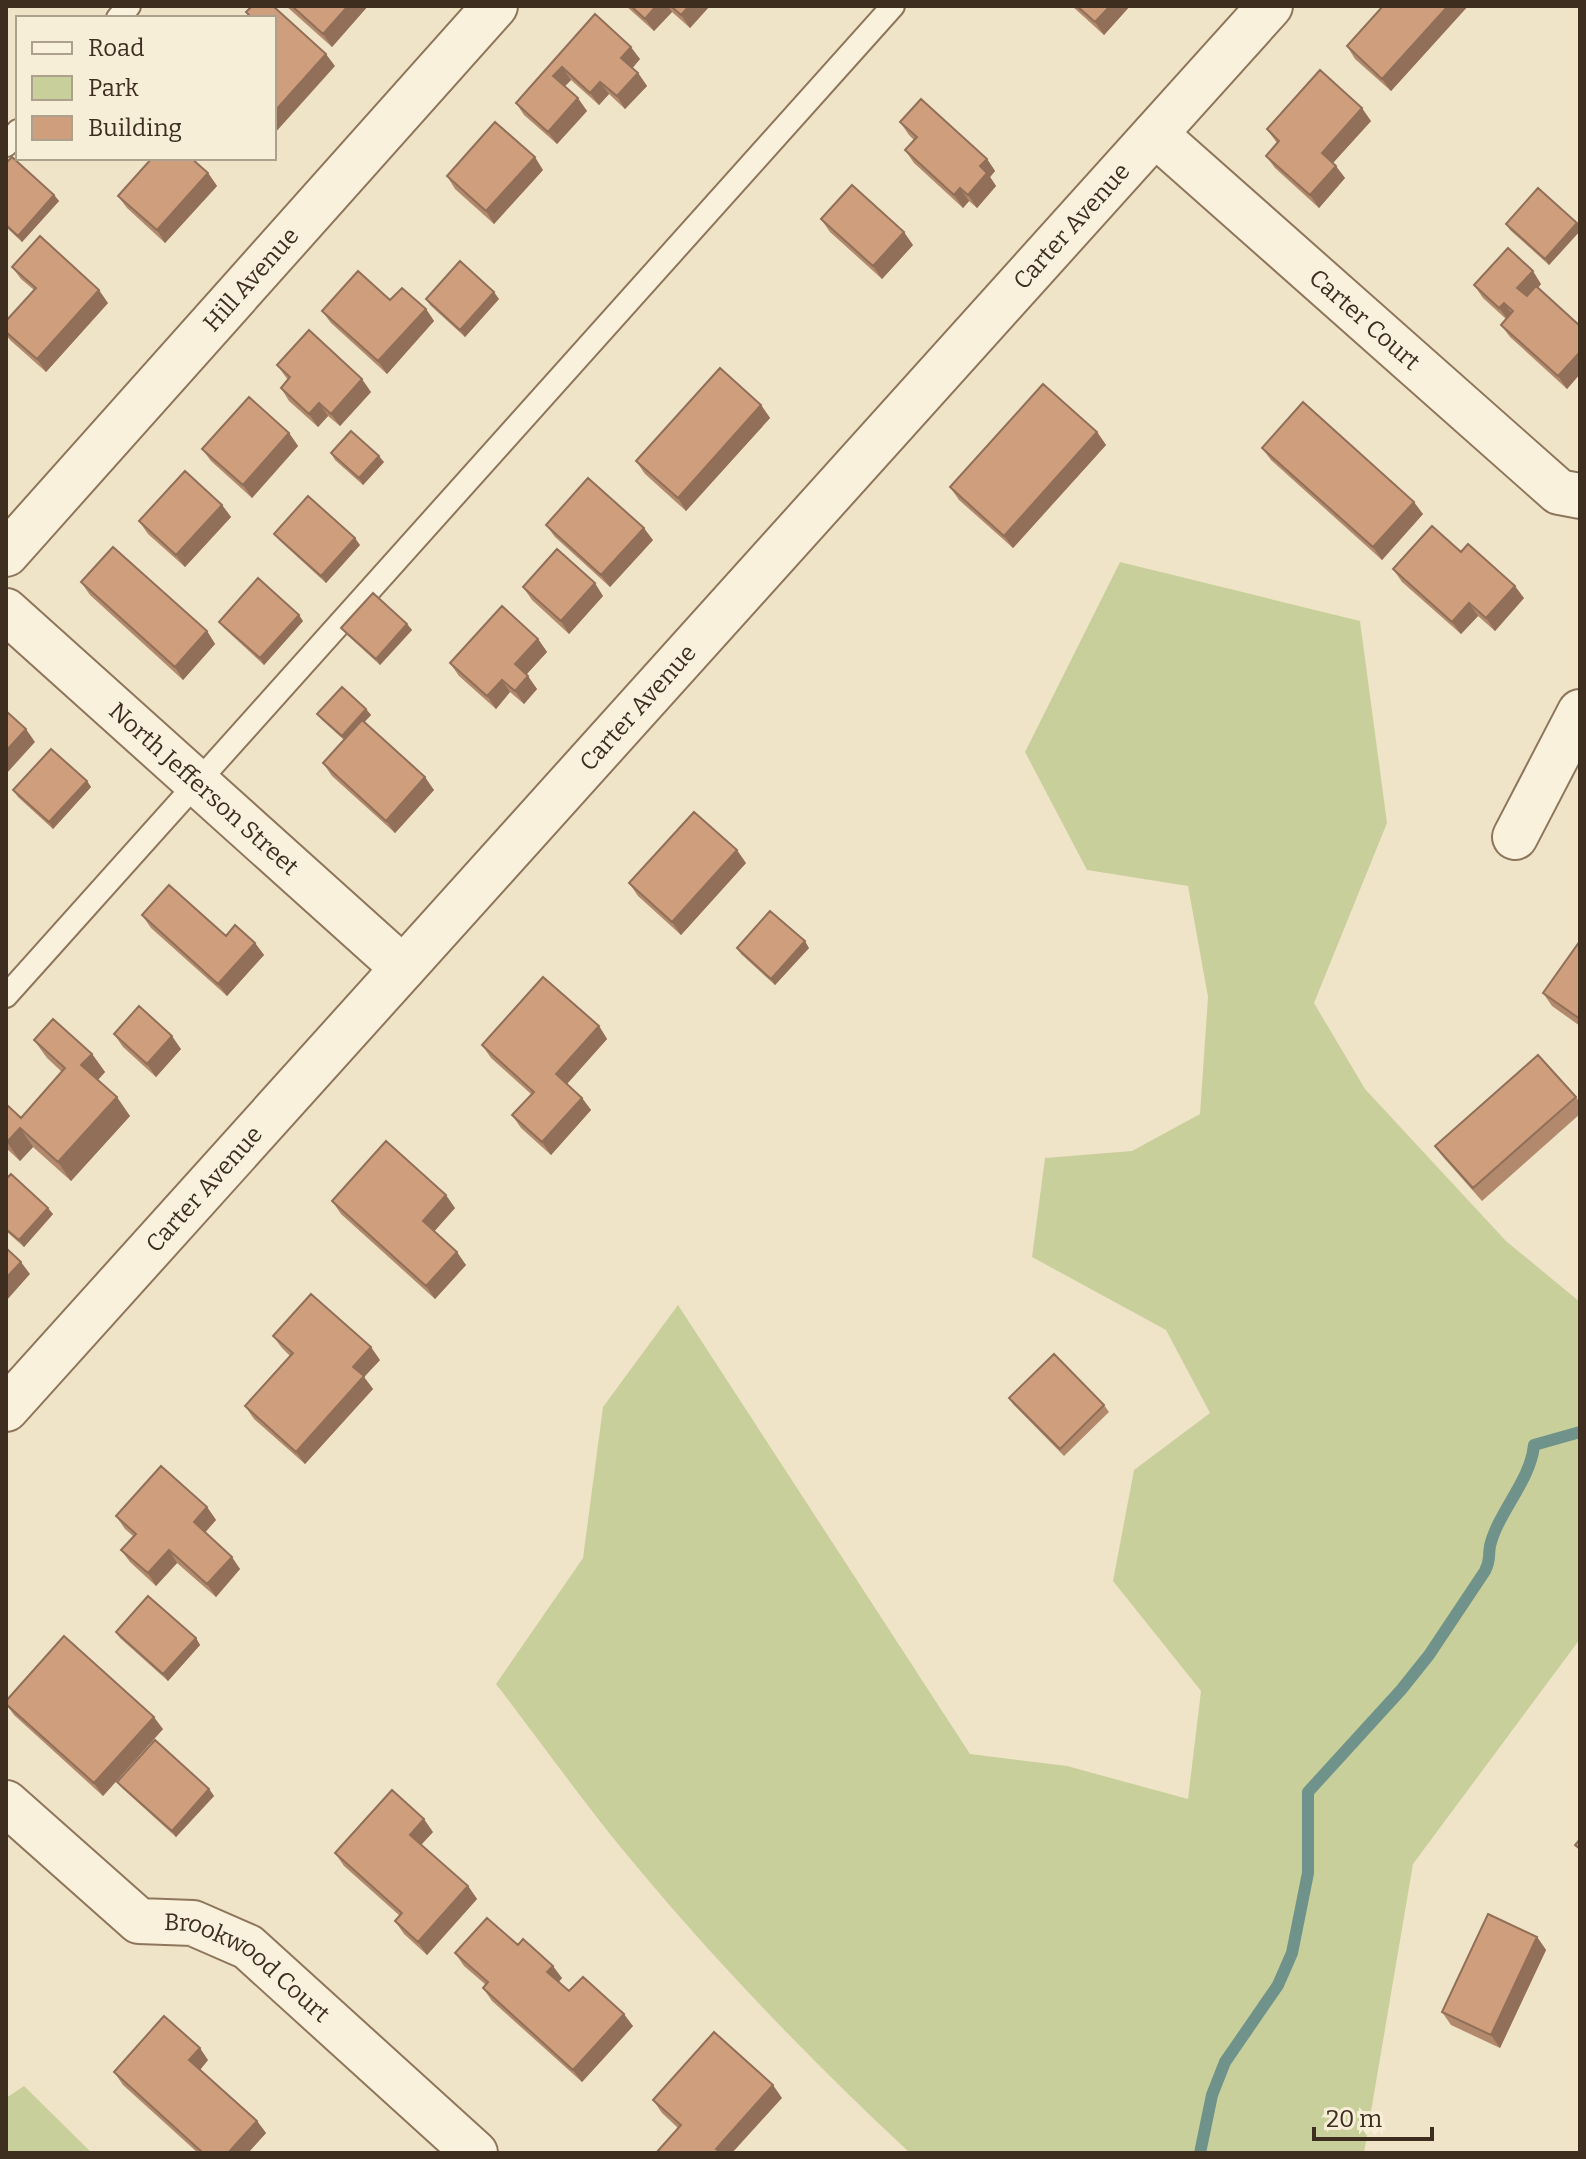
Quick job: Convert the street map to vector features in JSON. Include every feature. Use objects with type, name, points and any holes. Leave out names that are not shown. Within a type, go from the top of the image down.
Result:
[{"type":"street","name":"Hill Avenue","points":[[6,554],[495,6]]},
{"type":"street","name":"Carter Avenue","points":[[13,1388],[403,968],[1270,6]]},
{"type":"street","name":"Carter Court","points":[[1155,134],[1559,492],[1580,496]]},
{"type":"street","name":"North Jefferson Street","points":[[6,611],[403,968]]},
{"type":"street","points":[[1515,837],[1580,712]]},
{"type":"street","name":"Brookwood Court","points":[[6,1803],[139,1921],[193,1923],[248,1947],[475,2153]]},
{"type":"lane","points":[[6,996],[893,6]]},
{"type":"green space","points":[[1120,562],[1360,621],[1387,823],[1314,1003],[1365,1089],[1506,1241],[1580,1302],[1580,1639],[1413,1864],[1364,2153],[910,2153],[833,2080],[687,1925],[602,1824],[496,1684],[583,1558],[603,1407],[678,1305],[970,1754],[1067,1766],[1188,1799],[1201,1691],[1113,1581],[1134,1470],[1210,1413],[1166,1330],[1032,1257],[1045,1158],[1132,1151],[1200,1114],[1208,997],[1188,886],[1087,870],[1025,752]]},
{"type":"green space","points":[[24,2086],[92,2153],[6,2153],[6,2098]]},
{"type":"building","points":[[252,6],[273,6],[326,54],[276,110],[276,16],[250,16],[246,12]]},
{"type":"building","points":[[292,6],[348,6],[323,34]]},
{"type":"building","points":[[631,6],[656,6],[645,19]]},
{"type":"building","points":[[671,6],[689,6],[681,15]]},
{"type":"building","points":[[1077,6],[1110,6],[1095,22]]},
{"type":"building","points":[[1383,6],[1448,6],[1382,79],[1347,46]]},
{"type":"building","points":[[595,14],[631,47],[621,58],[638,73],[617,96],[600,82],[590,93],[562,67],[553,76],[578,98],[548,132],[516,103]]},
{"type":"building","points":[[1320,70],[1362,108],[1322,153],[1336,166],[1310,195],[1266,156],[1279,141],[1267,129]]},
{"type":"building","points":[[921,99],[987,159],[980,166],[987,173],[968,195],[960,188],[954,195],[905,150],[917,137],[900,122]]},
{"type":"building","points":[[495,122],[535,157],[486,211],[447,176]]},
{"type":"building","points":[[12,157],[54,195],[18,236],[6,225],[6,163]]},
{"type":"building","points":[[150,160],[193,160],[208,173],[157,230],[118,196]]},
{"type":"building","points":[[852,185],[904,232],[873,266],[821,219]]},
{"type":"building","points":[[1538,188],[1577,223],[1545,259],[1506,224]]},
{"type":"building","points":[[40,236],[99,290],[37,359],[6,332],[6,321],[36,288],[12,267]]},
{"type":"building","points":[[1508,248],[1533,271],[1517,288],[1527,296],[1536,286],[1580,326],[1580,352],[1558,376],[1501,325],[1513,311],[1504,303],[1499,308],[1474,285]]},
{"type":"building","points":[[460,261],[494,292],[460,330],[426,299]]},
{"type":"building","points":[[358,271],[390,300],[402,288],[426,309],[378,361],[322,311]]},
{"type":"building","points":[[309,330],[362,379],[331,414],[319,403],[309,414],[281,388],[290,377],[277,365]]},
{"type":"building","points":[[720,368],[761,405],[678,498],[636,461]]},
{"type":"building","points":[[1043,384],[1097,432],[1004,536],[950,487]]},
{"type":"building","points":[[249,397],[289,433],[243,485],[202,449]]},
{"type":"building","points":[[1303,402],[1414,502],[1373,547],[1262,448]]},
{"type":"building","points":[[351,431],[379,456],[359,478],[331,453]]},
{"type":"building","points":[[185,471],[222,505],[176,555],[139,521]]},
{"type":"building","points":[[588,478],[644,528],[601,575],[546,525]]},
{"type":"building","points":[[308,496],[355,538],[321,576],[274,534]]},
{"type":"building","points":[[1432,526],[1461,552],[1468,544],[1515,586],[1486,618],[1469,603],[1452,622],[1393,569]]},
{"type":"building","points":[[113,547],[207,631],[175,667],[81,582]]},
{"type":"building","points":[[557,549],[595,583],[561,621],[523,587]]},
{"type":"building","points":[[258,578],[299,615],[260,658],[219,622]]},
{"type":"building","points":[[373,593],[407,624],[376,659],[341,628]]},
{"type":"building","points":[[502,606],[538,639],[515,664],[528,676],[515,691],[502,680],[487,696],[450,663]]},
{"type":"building","points":[[342,687],[366,709],[342,736],[317,714]]},
{"type":"building","points":[[6,711],[26,729],[6,751]]},
{"type":"building","points":[[362,720],[425,777],[386,821],[323,763]]},
{"type":"building","points":[[51,749],[87,781],[49,822],[13,790]]},
{"type":"building","points":[[694,812],[737,850],[672,922],[629,883]]},
{"type":"building","points":[[169,885],[226,936],[235,925],[255,943],[218,984],[142,915]]},
{"type":"building","points":[[770,911],[805,941],[771,979],[737,948]]},
{"type":"building","points":[[1580,941],[1580,1019],[1543,993]]},
{"type":"building","points":[[543,977],[599,1026],[556,1074],[582,1098],[542,1142],[512,1115],[534,1092],[482,1045]]},
{"type":"building","points":[[139,1006],[172,1036],[147,1064],[114,1034]]},
{"type":"building","points":[[53,1019],[92,1054],[81,1065],[117,1097],[58,1162],[20,1128],[6,1141],[6,1104],[21,1118],[65,1068],[34,1040]]},
{"type":"building","points":[[1538,1055],[1576,1097],[1473,1188],[1435,1146]]},
{"type":"building","points":[[386,1141],[446,1195],[423,1221],[457,1252],[426,1286],[332,1201]]},
{"type":"building","points":[[11,1174],[48,1208],[19,1240],[6,1229],[6,1179]]},
{"type":"building","points":[[6,1248],[21,1262],[6,1278]]},
{"type":"building","points":[[311,1294],[371,1347],[353,1367],[364,1376],[296,1452],[245,1406],[293,1353],[273,1336]]},
{"type":"building","points":[[1054,1354],[1104,1405],[1060,1449],[1009,1398]]},
{"type":"building","points":[[161,1466],[207,1507],[194,1522],[232,1557],[207,1584],[169,1550],[148,1573],[121,1550],[136,1534],[116,1516]]},
{"type":"building","points":[[148,1596],[196,1638],[163,1674],[116,1632]]},
{"type":"building","points":[[64,1636],[154,1717],[94,1783],[6,1704]]},
{"type":"building","points":[[155,1740],[209,1789],[172,1831],[117,1782]]},
{"type":"building","points":[[392,1790],[424,1819],[410,1835],[468,1886],[418,1942],[395,1921],[402,1913],[335,1853]]},
{"type":"building","points":[[1488,1914],[1537,1937],[1491,2035],[1442,2012]]},
{"type":"building","points":[[487,1918],[518,1945],[523,1939],[553,1966],[547,1972],[569,1991],[583,1977],[624,2014],[573,2070],[483,1988],[488,1982],[455,1953]]},
{"type":"building","points":[[164,2016],[200,2048],[189,2060],[257,2121],[228,2153],[203,2153],[114,2072]]},
{"type":"building","points":[[714,2032],[773,2085],[716,2149],[721,2153],[656,2153],[681,2125],[653,2100]]},
{"type":"waterway","points":[[1200,2153],[1212,2095],[1225,2062],[1278,1985],[1292,1953],[1308,1873],[1308,1792],[1401,1690],[1429,1655],[1485,1571],[1494,1533],[1527,1471],[1534,1445],[1580,1432]]}]
